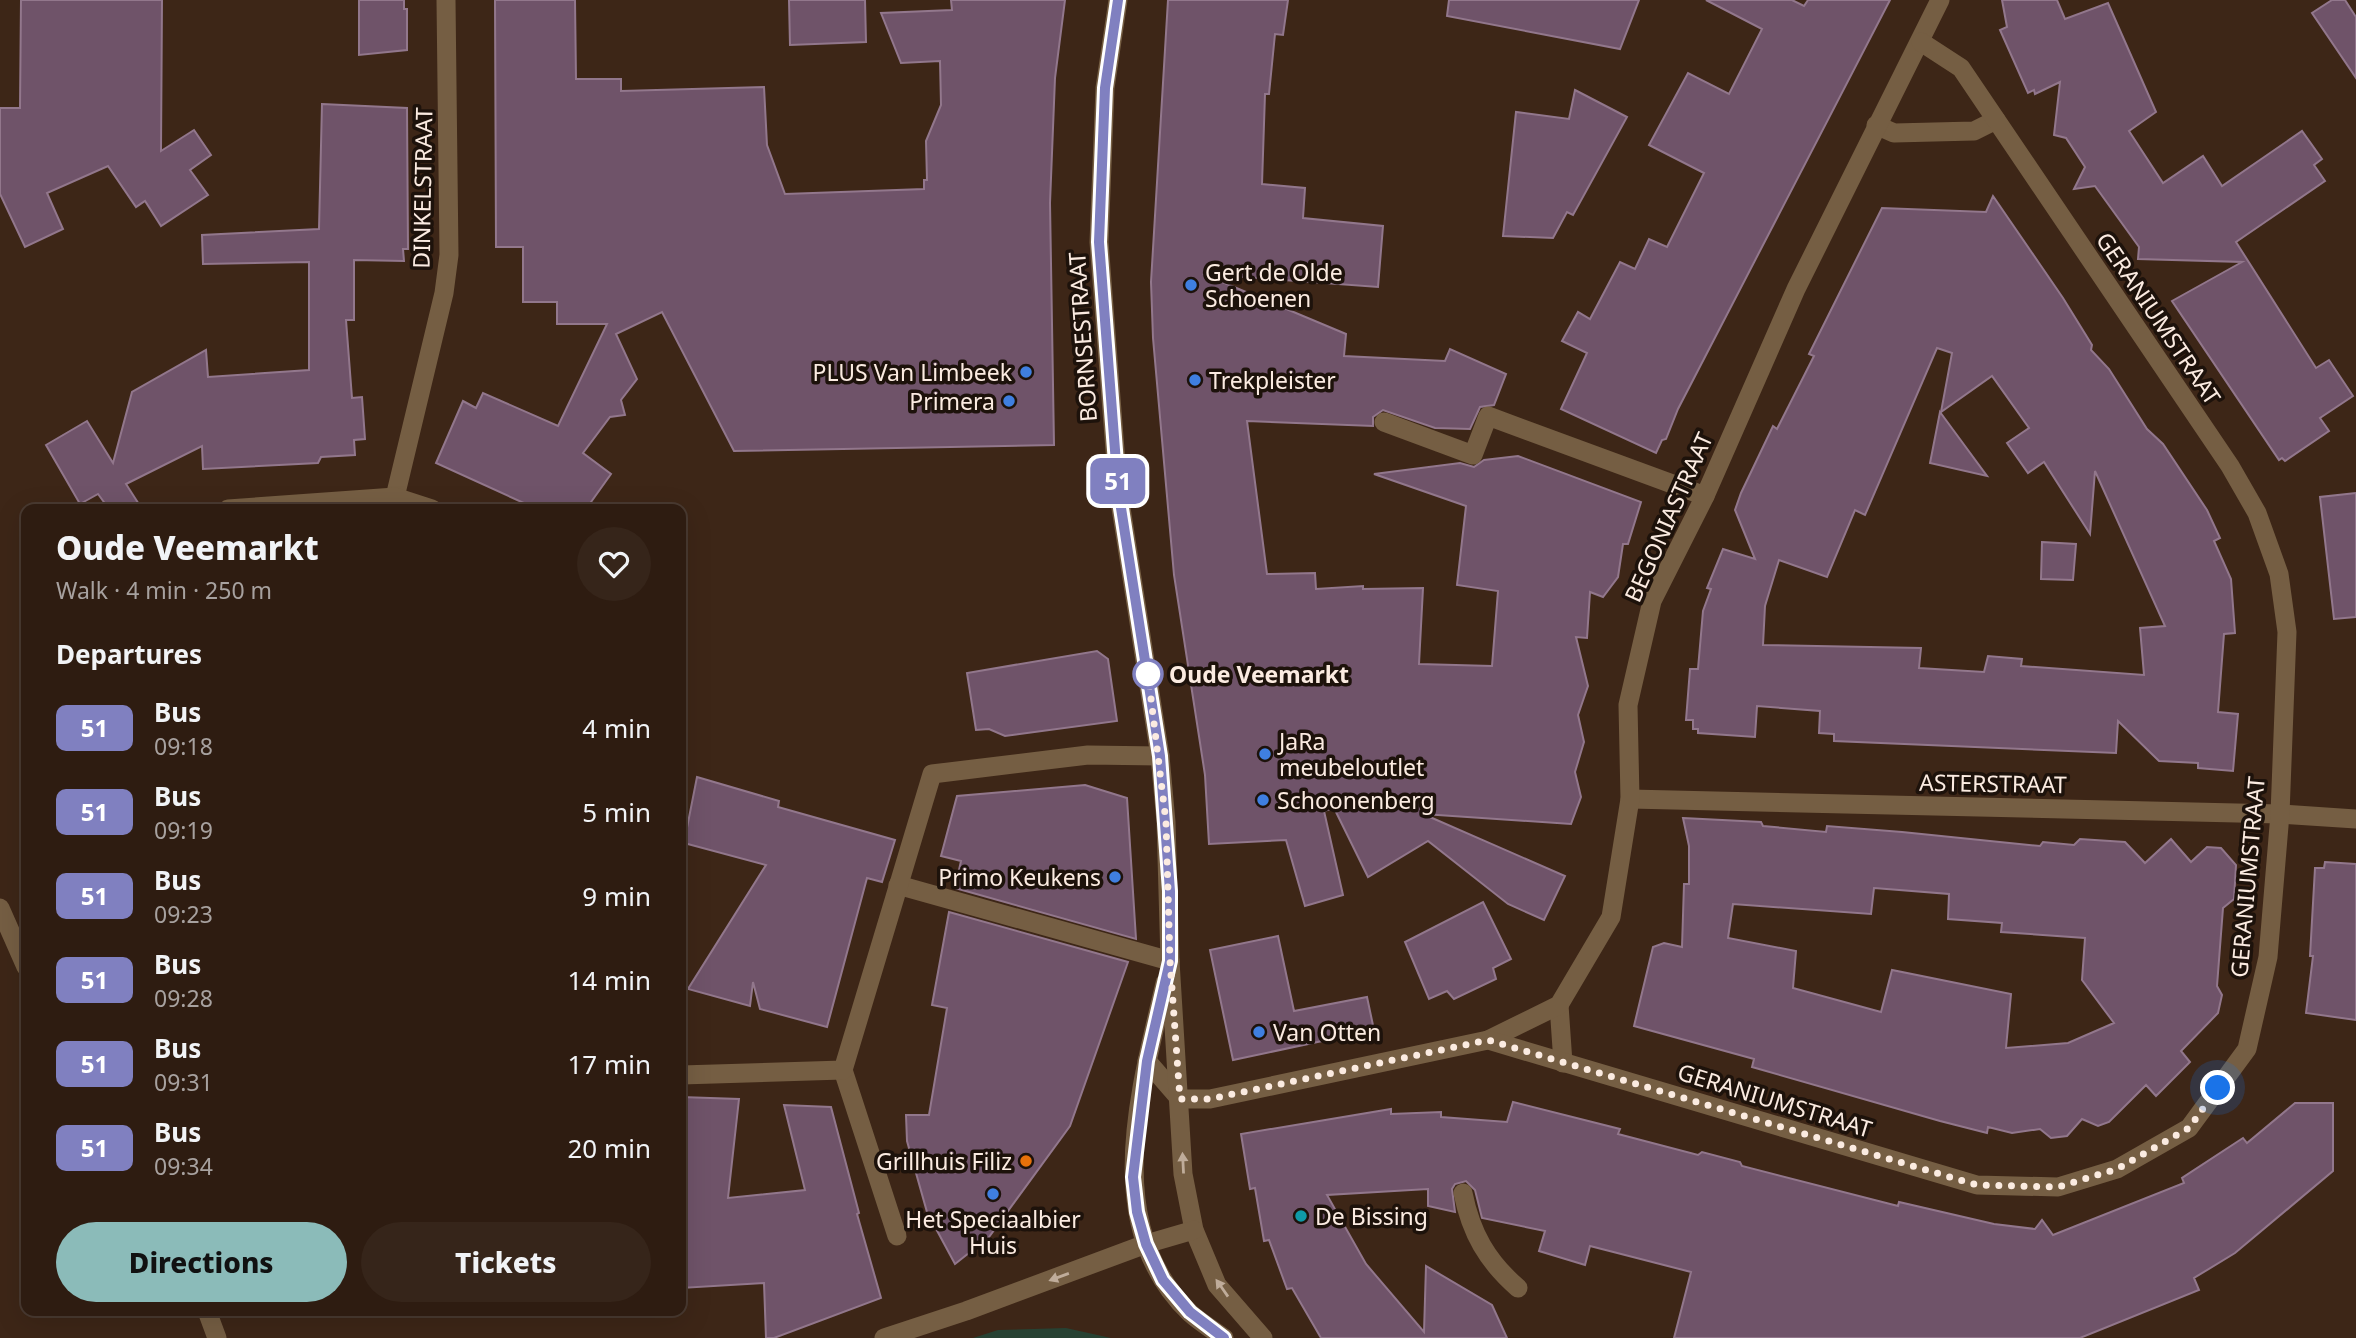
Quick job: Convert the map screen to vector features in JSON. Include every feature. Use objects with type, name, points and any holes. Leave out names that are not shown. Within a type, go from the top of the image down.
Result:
[{"type":"street","name":"DINKELSTRAAT","points":[[395,498],[444,293],[449,255],[446,0]]},
{"type":"street","name":"BORNSESTRAAT","points":[[1118,0],[1105,88],[1099,242],[1118,489],[1160,756],[1170,891],[1170,961],[1183,1174],[1194,1230],[1217,1285],[1263,1338]]},
{"type":"street","name":"BEGONIASTRAAT","points":[[1559,1005],[1611,917],[1630,800],[1628,705],[1652,601],[1705,496],[1796,289],[1940,0]]},
{"type":"street","name":"GERANIUMSTRAAT","points":[[1180,1099],[1210,1099],[1488,1040],[1977,1185],[2058,1187],[2117,1169],[2189,1128],[2247,1049],[2268,957],[2280,814],[2287,632],[2279,574],[2257,513],[2230,466],[1961,68],[1921,42]]},
{"type":"street","points":[[1876,125],[1894,133],[1974,131],[1996,120]]},
{"type":"street","points":[[1384,422],[1474,455],[1488,416],[1705,496]]},
{"type":"street","points":[[304,504],[395,498],[415,504]]},
{"type":"street","points":[[897,1237],[843,1070],[932,774],[1088,755],[1160,756]]},
{"type":"street","name":"ASTERSTRAAT","points":[[1630,800],[2280,814],[2356,819]]},
{"type":"street","points":[[898,885],[1170,961]]},
{"type":"street","points":[[0,908],[21,956]]},
{"type":"street","name":"BORNSESTRAAT","points":[[1170,961],[1147,1061],[1133,1177],[1137,1212],[1146,1244],[1163,1280],[1190,1312],[1224,1338]]},
{"type":"street","points":[[1488,1040],[1559,1005],[1563,1063]]},
{"type":"street","points":[[1147,1061],[1180,1099]]},
{"type":"street","points":[[686,1075],[843,1070]]},
{"type":"street","points":[[1463,1193],[1479,1243],[1500,1272],[1518,1288]]},
{"type":"street","points":[[884,1338],[967,1311],[1146,1244],[1194,1230]]},
{"type":"street","points":[[209,1316],[217,1338]]},
{"type":"green space","points":[[1066,1328],[1111,1338],[973,1338],[998,1330]]},
{"type":"building","points":[[21,0],[162,0],[161,151],[194,130],[211,155],[190,170],[208,195],[161,226],[145,201],[136,207],[108,166],[47,193],[63,229],[25,247],[0,194],[0,108],[20,108]]},
{"type":"building","points":[[359,0],[404,0],[404,9],[407,9],[407,50],[359,55]]},
{"type":"building","points":[[495,0],[575,0],[576,79],[621,79],[621,91],[764,87],[767,145],[785,194],[924,189],[924,180],[927,180],[926,141],[941,105],[940,61],[901,63],[881,13],[952,10],[951,0],[1065,0],[1055,78],[1050,203],[1054,445],[734,451],[662,312],[616,334],[637,379],[621,400],[625,415],[610,417],[583,453],[611,474],[590,504],[526,504],[436,463],[463,401],[476,408],[483,393],[558,426],[607,324],[557,324],[557,302],[523,302],[523,247],[496,247]]},
{"type":"building","points":[[789,0],[865,0],[866,42],[790,45]]},
{"type":"building","points":[[1168,0],[1288,0],[1283,35],[1275,34],[1269,94],[1265,94],[1262,184],[1305,188],[1303,218],[1383,226],[1378,287],[1203,274],[1346,334],[1344,356],[1445,361],[1450,349],[1506,374],[1494,405],[1480,407],[1470,429],[1435,428],[1383,410],[1373,417],[1373,426],[1247,421],[1267,574],[1315,573],[1316,589],[1363,586],[1363,589],[1423,588],[1419,664],[1492,666],[1498,591],[1457,585],[1466,506],[1374,474],[1460,463],[1474,467],[1484,460],[1518,456],[1641,502],[1628,544],[1623,544],[1618,577],[1603,597],[1590,592],[1587,638],[1576,637],[1588,686],[1578,715],[1584,742],[1575,772],[1581,797],[1571,824],[1423,814],[1565,876],[1544,920],[1508,904],[1428,841],[1368,877],[1334,808],[1324,811],[1343,895],[1305,906],[1286,840],[1209,844],[1205,775],[1174,575],[1153,338],[1151,282]]},
{"type":"building","points":[[1449,0],[1639,0],[1620,49],[1447,16]]},
{"type":"building","points":[[1706,0],[1792,0],[1804,6],[1808,0],[1890,0],[1678,409],[1666,439],[1662,440],[1656,453],[1561,409],[1587,353],[1562,341],[1578,312],[1590,319],[1620,262],[1635,269],[1649,239],[1667,247],[1704,173],[1649,145],[1688,73],[1729,94],[1762,29]]},
{"type":"building","points":[[2002,0],[2057,0],[2065,19],[2108,3],[2156,112],[2129,131],[2163,183],[2203,156],[2222,186],[2302,131],[2322,159],[2314,165],[2325,181],[2236,242],[2316,368],[2329,360],[2353,396],[2320,418],[2329,431],[2285,461],[2282,458],[2279,460],[2172,301],[2242,262],[2138,259],[2139,247],[2095,186],[2074,189],[2085,167],[2066,138],[2054,135],[2060,82],[2035,94],[2034,90],[2028,93],[2000,30],[2007,27]]},
{"type":"building","points":[[2332,0],[2345,0],[2356,17],[2356,78],[2312,13]]},
{"type":"building","points":[[1575,90],[1627,117],[1573,215],[1567,212],[1553,238],[1503,236],[1516,112],[1569,119]]},
{"type":"building","points":[[322,104],[407,108],[408,249],[403,249],[404,261],[354,260],[354,320],[346,320],[352,398],[362,397],[365,439],[354,440],[355,455],[321,457],[318,463],[203,469],[202,446],[126,484],[139,504],[105,504],[98,494],[80,504],[46,445],[87,421],[113,463],[132,392],[206,350],[208,377],[309,370],[309,262],[203,264],[202,235],[319,229]]},
{"type":"building","points":[[1993,196],[2063,298],[2092,345],[2091,350],[2109,369],[2147,429],[2163,444],[2207,510],[2220,538],[2214,541],[2231,579],[2235,633],[2224,634],[2218,712],[2238,714],[2233,771],[2198,768],[2198,763],[2159,761],[2118,721],[2116,753],[1834,741],[1834,734],[1819,733],[1820,711],[1757,706],[1755,737],[1698,733],[1698,729],[1693,729],[1693,720],[1686,720],[1690,669],[1698,669],[1703,611],[1711,589],[1707,588],[1723,549],[1755,559],[1735,510],[1741,493],[1773,426],[1777,429],[1814,356],[1809,354],[1882,208],[1986,212]],"holes":[[[1937,348],[1952,353],[1941,412],[1992,376],[2029,428],[2007,443],[2028,473],[2044,462],[2090,534],[2095,471],[2165,626],[2140,628],[2144,675],[2021,666],[2022,659],[1988,656],[1984,672],[1919,668],[1921,648],[1763,645],[1765,606],[1779,560],[1827,577],[1855,510],[1865,515]]]},
{"type":"building","points":[[1940,412],[1987,476],[1930,463]]},
{"type":"building","points":[[2356,493],[2356,617],[2334,619],[2320,497]]},
{"type":"building","points":[[2042,542],[2076,544],[2073,580],[2041,579]]},
{"type":"building","points":[[1097,651],[1108,659],[1117,721],[1005,736],[989,729],[976,730],[967,673]]},
{"type":"building","points":[[697,777],[779,801],[778,807],[895,840],[882,882],[867,878],[827,1027],[760,1009],[753,982],[750,1006],[688,989],[766,865],[686,844]]},
{"type":"building","points":[[1085,785],[1127,798],[1136,939],[955,888],[961,861],[941,856],[957,796]]},
{"type":"building","points":[[1683,818],[1761,822],[1763,826],[1826,832],[1827,826],[2040,846],[2043,842],[2074,845],[2080,839],[2125,842],[2145,863],[2171,839],[2191,862],[2207,847],[2221,848],[2236,865],[2234,899],[2223,908],[2217,986],[2222,995],[2218,1013],[2181,1051],[2190,1062],[2156,1096],[2146,1085],[2109,1122],[2098,1126],[2082,1119],[2067,1136],[2051,1138],[2040,1129],[2012,1133],[1988,1127],[1987,1133],[1752,1067],[1754,1059],[1634,1026],[1653,947],[1664,943],[1682,947],[1684,884],[1689,884],[1689,846]],"holes":[[[1874,888],[1949,894],[1948,919],[2002,923],[2001,932],[2085,938],[2082,980],[2114,1023],[2068,1043],[2006,1048],[2011,994],[1892,970],[1881,1012],[1793,988],[1796,951],[1728,938],[1733,904],[1871,914]]]},
{"type":"building","points":[[2325,862],[2356,864],[2356,1020],[2306,1013],[2313,956],[2310,956],[2315,868],[2324,868]]},
{"type":"building","points":[[1483,902],[1511,959],[1493,968],[1496,979],[1454,999],[1447,991],[1429,999],[1405,942]]},
{"type":"building","points":[[949,912],[1128,962],[1070,1126],[989,1237],[955,1264],[927,1212],[907,1141],[906,1115],[929,1115],[947,1008],[932,1005]]},
{"type":"building","points":[[1278,936],[1294,1011],[1367,997],[1374,1030],[1233,1060],[1210,950]]},
{"type":"building","points":[[686,1097],[739,1099],[728,1198],[805,1190],[784,1105],[831,1107],[881,1298],[774,1338],[766,1338],[764,1283],[686,1288]]},
{"type":"building","points":[[1513,1102],[1620,1129],[1618,1134],[1698,1155],[1702,1152],[1740,1162],[1742,1166],[1898,1206],[1899,1202],[1994,1224],[2035,1229],[2042,1220],[2053,1235],[2184,1183],[2182,1178],[2243,1138],[2247,1143],[2295,1103],[2333,1103],[2333,1171],[2235,1253],[2194,1278],[2199,1290],[2080,1338],[1674,1338],[1691,1272],[1590,1246],[1585,1265],[1539,1251],[1545,1231],[1482,1218],[1475,1190],[1466,1181],[1455,1184],[1452,1189],[1455,1212],[1428,1206],[1428,1189],[1327,1195],[1366,1264],[1424,1332],[1426,1266],[1492,1305],[1507,1338],[1321,1338],[1292,1288],[1287,1289],[1269,1240],[1264,1241],[1255,1188],[1250,1189],[1241,1134],[1391,1109],[1391,1114],[1441,1112],[1441,1117],[1507,1122]]},
{"type":"bus line","name":"51","points":[[1118,0],[1105,88],[1099,242],[1118,489],[1160,756],[1170,891],[1170,961],[1147,1061],[1133,1177],[1137,1212],[1146,1244],[1163,1280],[1190,1312],[1224,1338]]},
{"type":"place","name":"Gert de Olde Schoenen","points":[[1191,285]]},
{"type":"place","name":"PLUS Van Limbeek","points":[[1026,372]]},
{"type":"place","name":"Trekpleister","points":[[1195,380]]},
{"type":"place","name":"Primera","points":[[1009,401]]},
{"type":"place","name":"Oude Veemarkt","points":[[1148,674]]},
{"type":"place","name":"JaRa meubeloutlet","points":[[1265,754]]},
{"type":"place","name":"Schoonenberg","points":[[1263,800]]},
{"type":"place","name":"Primo Keukens","points":[[1115,877]]},
{"type":"place","name":"Van Otten","points":[[1259,1032]]},
{"type":"place","name":"Grillhuis Filiz","points":[[1026,1161]]},
{"type":"place","name":"Het Speciaalbier Huis","points":[[993,1194]]},
{"type":"place","name":"De Bissing","points":[[1301,1216]]},
{"type":"route","points":[[1148,674],[1166,822],[1170,961],[1180,1099],[1210,1099],[1488,1040],[1977,1185],[2058,1187],[2117,1169],[2189,1128],[2218,1088]]}]
